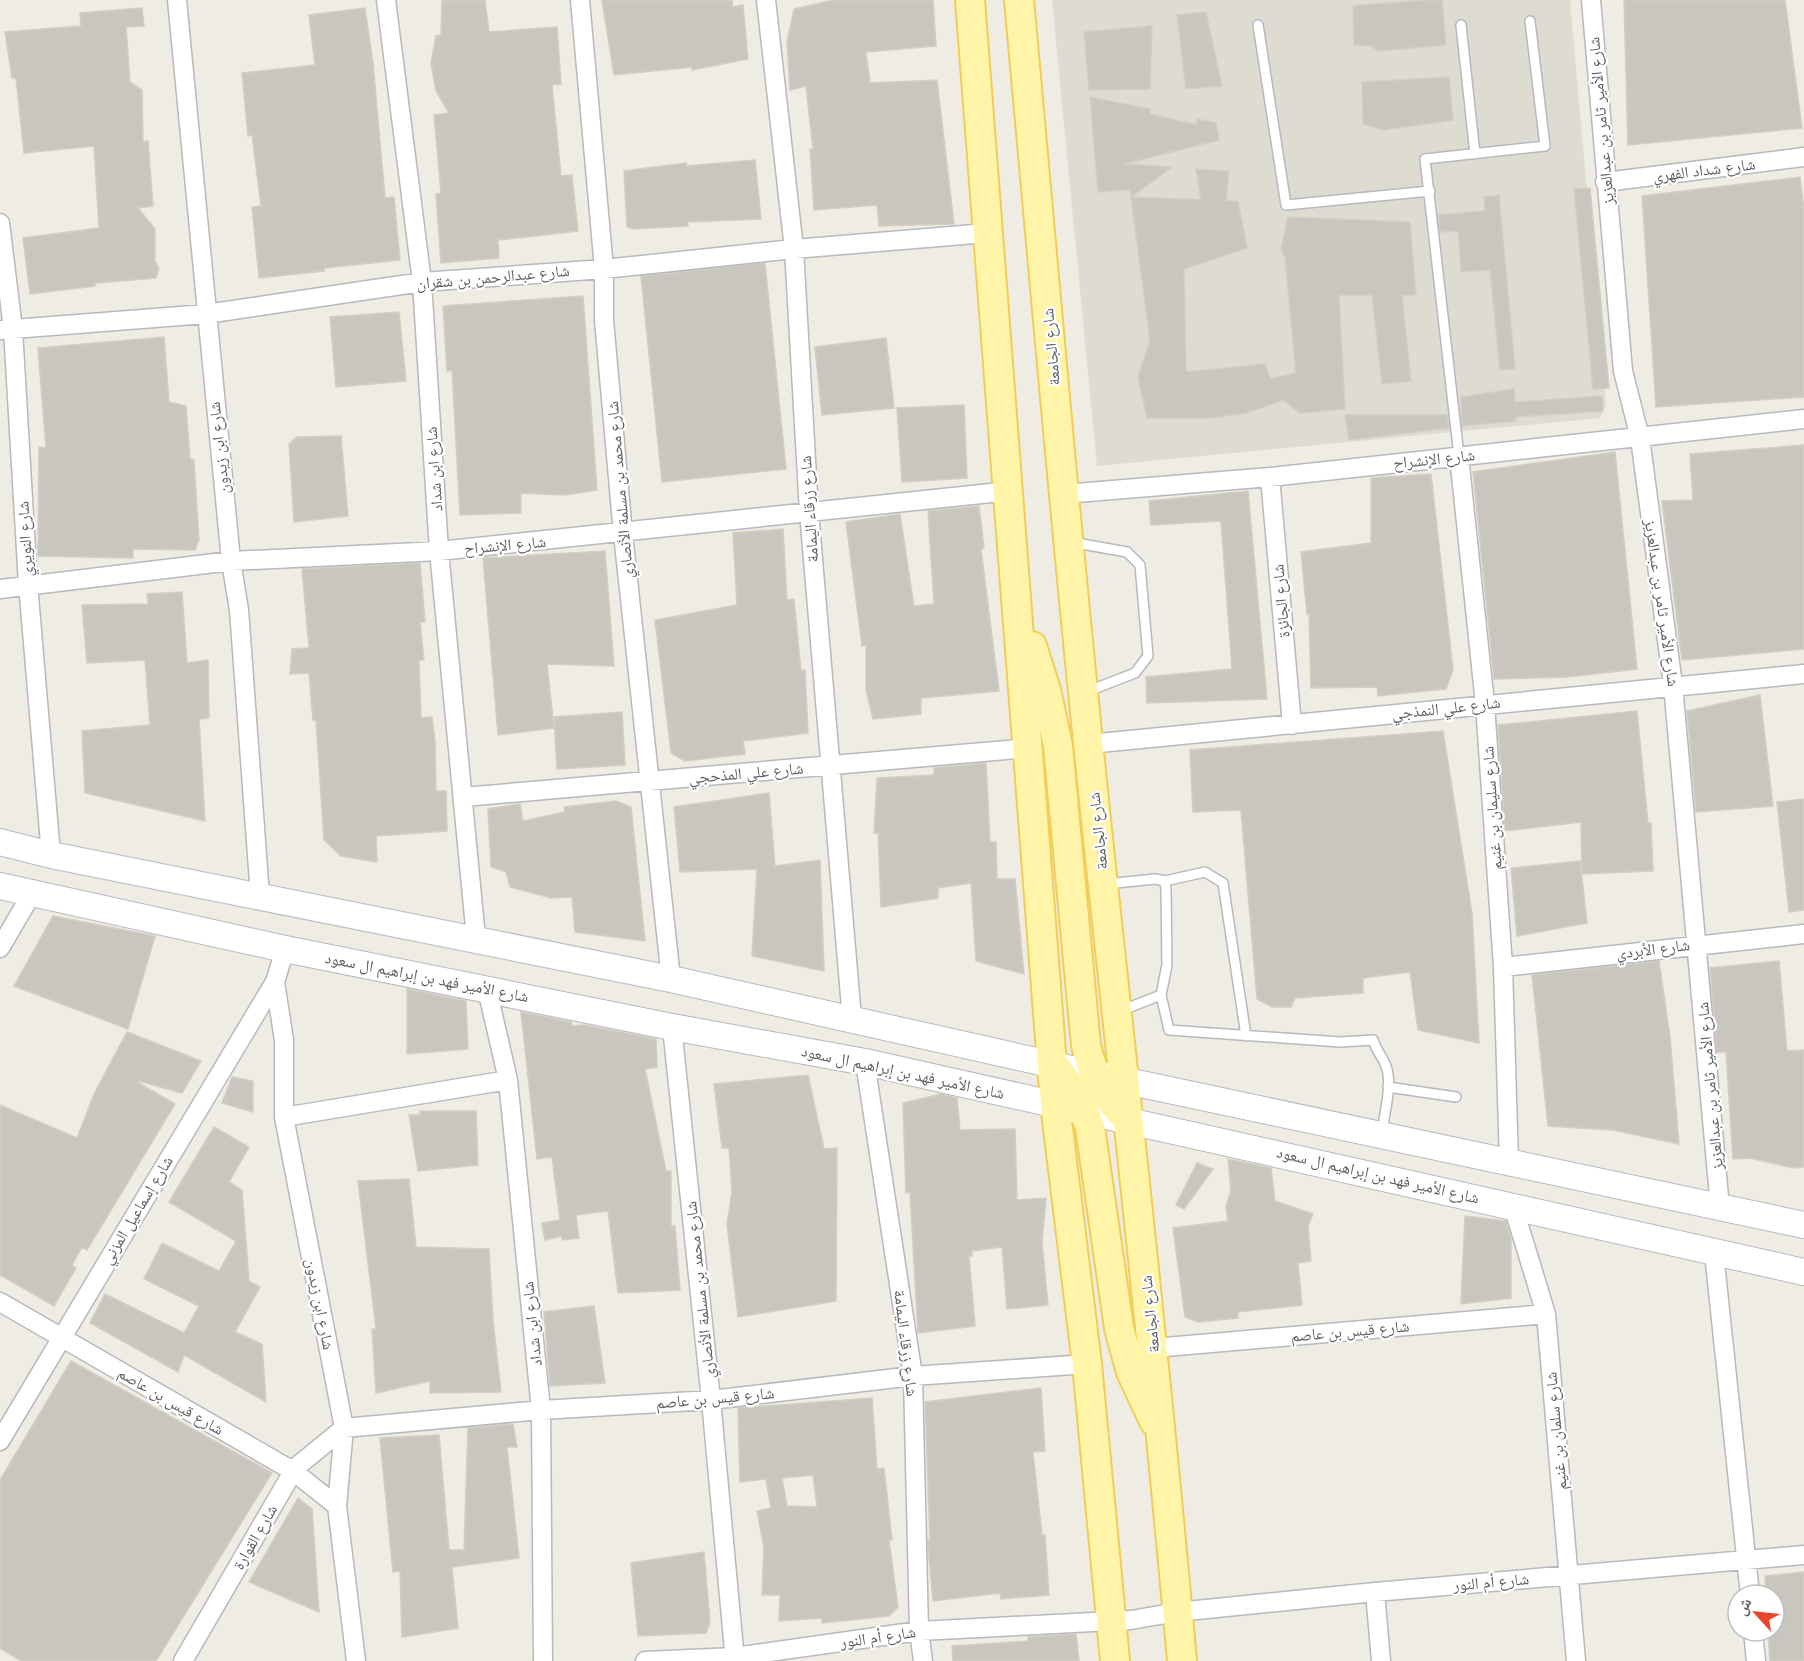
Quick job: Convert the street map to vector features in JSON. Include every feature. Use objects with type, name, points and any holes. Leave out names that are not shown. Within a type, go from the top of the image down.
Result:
[{"type":"main road","points":[[970,0],[987,233],[1010,491],[1055,1104],[1087,1364],[1114,1639],[1132,1661]]},
{"type":"main road","name":"شارع الجامعة","points":[[1019,0],[1064,494],[1103,885],[1154,1348],[1182,1661]]},
{"type":"main road","points":[[1018,610],[1044,681],[1058,746],[1086,1045],[1094,1074],[1103,1091],[1128,1120]]},
{"type":"main road","points":[[0,842],[51,855],[476,938],[671,979],[1094,1074],[1804,1225]]},
{"type":"main road","name":"شارع الأمير فهد بن إبراهيم ال سعود","points":[[0,886],[31,895],[285,949],[672,1027],[865,1062],[1804,1272]]},
{"type":"main road","points":[[1053,1064],[1076,1094],[1084,1110],[1094,1145],[1119,1328],[1140,1393],[1161,1433]]},
{"type":"street","name":"شارع ابن زيدون","points":[[177,0],[231,561],[239,610],[260,896]]},
{"type":"street","name":"شارع ابن شداد","points":[[386,0],[422,282],[439,551],[476,938]]},
{"type":"street","name":"شارع محمد بن مسلمة الأنصاري","points":[[580,0],[604,269],[604,320],[623,534],[671,979]]},
{"type":"street","name":"شارع زرقاء اليمامة","points":[[766,0],[794,249],[809,512],[852,1019]]},
{"type":"street","name":"شارع الأمير ثامر بن عبدالعزيز","points":[[1591,0],[1623,371],[1640,438],[1673,685],[1720,1208]]},
{"type":"street","name":"شارع شداد الفهري","points":[[1605,182],[1804,157]]},
{"type":"street","name":"شارع النويري","points":[[0,223],[51,855]]},
{"type":"street","name":"شارع عبدالرحمن بن شقران","points":[[7,329],[206,315],[422,282],[604,269],[794,249],[987,233]]},
{"type":"street","name":"شارع الإنشراح","points":[[1064,494],[1270,477],[1804,419]]},
{"type":"street","name":"شارع سليمان بن غنيم","points":[[1459,456],[1485,704],[1503,967],[1509,1162]]},
{"type":"street","name":"شارع الجائزة","points":[[1270,477],[1292,725]]},
{"type":"street","name":"شارع الإنشراح","points":[[0,589],[231,561],[439,551],[623,534],[1010,491]]},
{"type":"street","name":"شارع علي النمذجي","points":[[1089,744],[1673,685],[1804,674]]},
{"type":"street","name":"شارع علي المذحجي","points":[[463,797],[1029,748]]},
{"type":"street","points":[[0,948],[31,895]]},
{"type":"street","name":"شارع الأبردي","points":[[1503,967],[1804,934]]},
{"type":"street","name":"شارع ابن زيدون","points":[[285,949],[276,980],[284,1040],[284,1117],[344,1428],[337,1506],[356,1661]]},
{"type":"street","name":"شارع إسماعيل المزني","points":[[0,1441],[60,1337],[276,980]]},
{"type":"street","name":"شارع ابن شداد","points":[[487,989],[508,1080],[541,1410],[543,1661]]},
{"type":"street","name":"شارع محمد بن مسلمة الأنصاري","points":[[672,1027],[711,1400],[735,1659]]},
{"type":"street","name":"شارع زرقاء اليمامة","points":[[865,1062],[913,1377],[919,1631],[922,1661]]},
{"type":"street","points":[[284,1117],[508,1080]]},
{"type":"street","name":"شارع سلمان بن غنيم","points":[[1513,1206],[1546,1314],[1576,1661]]},
{"type":"street","points":[[1714,1253],[1749,1583]]},
{"type":"street","name":"شارع قيس بن عاصم","points":[[0,1302],[293,1471],[337,1506]]},
{"type":"street","name":"شارع قيس بن عاصم","points":[[1154,1348],[1546,1314]]},
{"type":"street","name":"شارع قيس بن عاصم","points":[[344,1428],[541,1410],[711,1400],[913,1377],[1087,1364]]},
{"type":"street","name":"شارع القوارة","points":[[183,1661],[293,1471],[344,1428]]},
{"type":"street","name":"شارع أم النور","points":[[645,1661],[735,1659],[919,1631],[1114,1639],[1178,1612],[1569,1574],[1804,1555]]},
{"type":"street","points":[[1375,1592],[1381,1661]]},
{"type":"street","points":[[1754,1643],[1756,1661]]},
{"type":"lane","points":[[1459,456],[1425,159],[1545,146],[1530,21]]},
{"type":"lane","points":[[1258,25],[1286,205],[1430,191]]},
{"type":"lane","points":[[1461,25],[1475,154]]},
{"type":"lane","points":[[1069,541],[1127,552],[1140,565],[1148,656],[1136,673],[1084,693]]},
{"type":"lane","points":[[1103,885],[1155,879],[1165,881],[1205,872],[1223,883],[1246,1036]]},
{"type":"lane","points":[[1165,881],[1167,965],[1161,995],[1169,1030],[1340,1042],[1373,1040],[1377,1055],[1386,1064],[1388,1087],[1382,1135]]},
{"type":"lane","points":[[1118,1012],[1161,995]]},
{"type":"lane","points":[[1388,1087],[1456,1097]]},
{"type":"shaded area","points":[[1052,0],[1570,0],[1606,405],[1600,418],[1097,466]]},
{"type":"building","points":[[442,0],[485,0],[489,32],[557,27],[561,84],[552,85],[561,176],[572,175],[578,231],[498,240],[499,258],[441,263],[436,194],[441,193],[434,115],[449,113],[436,91],[431,63],[436,36],[441,35]]},
{"type":"building","points":[[602,0],[732,0],[733,7],[743,5],[748,59],[692,70],[692,67],[614,75]]},
{"type":"building","points":[[833,0],[933,0],[936,46],[866,52],[870,83],[937,80],[954,224],[879,226],[877,205],[814,210],[810,149],[813,149],[806,86],[790,90],[787,42],[794,9]]},
{"type":"building","points":[[1442,0],[1446,45],[1379,51],[1370,46],[1354,45],[1353,6]]},
{"type":"building","points":[[1624,0],[1785,0],[1802,128],[1628,145]]},
{"type":"building","points":[[142,8],[144,26],[126,27],[130,82],[142,90],[143,142],[148,141],[153,206],[138,208],[155,229],[155,261],[159,269],[156,278],[95,283],[95,286],[30,294],[23,238],[99,228],[94,146],[24,153],[16,78],[12,78],[5,32],[81,26],[80,13]]},
{"type":"building","points":[[365,8],[373,63],[385,198],[394,197],[400,260],[259,278],[252,207],[261,206],[252,135],[248,136],[242,73],[315,65],[309,15]]},
{"type":"building","points":[[1206,12],[1222,86],[1186,89],[1177,15]]},
{"type":"building","points":[[1152,26],[1150,89],[1089,90],[1084,32]]},
{"type":"building","points":[[1449,77],[1453,120],[1383,130],[1363,124],[1362,82]]},
{"type":"building","points":[[1090,97],[1150,109],[1150,114],[1197,125],[1197,119],[1216,123],[1219,140],[1124,164],[1172,167],[1131,197],[1201,200],[1196,169],[1229,171],[1226,201],[1238,201],[1247,248],[1184,269],[1186,372],[1265,364],[1270,379],[1296,373],[1285,258],[1281,249],[1288,217],[1410,222],[1416,295],[1402,295],[1411,381],[1382,384],[1372,295],[1339,295],[1345,409],[1300,413],[1283,400],[1247,413],[1210,418],[1147,418],[1138,377],[1150,340],[1130,190],[1098,192]]},
{"type":"building","points":[[755,160],[761,219],[687,222],[688,226],[633,229],[627,227],[624,171],[686,163],[686,166]]},
{"type":"building","points":[[1800,177],[1804,210],[1804,397],[1656,407],[1642,196]]},
{"type":"building","points":[[1590,188],[1609,388],[1593,389],[1574,189]]},
{"type":"building","points":[[1499,195],[1515,369],[1500,370],[1490,270],[1461,272],[1458,231],[1440,232],[1438,215],[1485,211],[1484,197]]},
{"type":"building","points":[[765,263],[786,469],[662,482],[641,276]]},
{"type":"building","points":[[583,296],[597,490],[564,495],[521,493],[521,513],[460,515],[452,370],[447,371],[443,306]]},
{"type":"building","points":[[399,312],[406,381],[336,387],[330,317]]},
{"type":"building","points":[[164,337],[169,402],[186,406],[190,459],[194,460],[199,540],[195,550],[133,549],[133,558],[38,556],[39,447],[46,448],[38,348]]},
{"type":"building","points":[[886,338],[894,408],[822,415],[815,347]]},
{"type":"building","points":[[1514,389],[1515,402],[1602,396],[1603,411],[1516,417],[1516,421],[1462,426],[1461,397]]},
{"type":"building","points":[[964,405],[967,478],[902,482],[897,408]]},
{"type":"building","points":[[1345,415],[1447,415],[1449,428],[1349,440]]},
{"type":"building","points":[[341,436],[348,516],[294,522],[289,444],[297,437]]},
{"type":"building","points":[[1804,445],[1804,649],[1682,660],[1662,501],[1693,500],[1690,454]]},
{"type":"building","points":[[1615,452],[1637,669],[1568,677],[1494,679],[1473,472]]},
{"type":"building","points":[[1431,474],[1453,670],[1446,689],[1378,696],[1377,687],[1311,688],[1309,613],[1307,614],[1301,552],[1371,543],[1371,478]]},
{"type":"building","points":[[1248,491],[1267,699],[1147,703],[1146,677],[1232,669],[1221,521],[1151,525],[1149,501]]},
{"type":"building","points":[[979,506],[984,548],[981,549],[999,691],[921,698],[921,714],[873,719],[866,690],[866,645],[862,646],[846,522],[900,514],[914,606],[934,604],[928,511]]},
{"type":"building","points":[[783,529],[787,600],[794,599],[801,671],[805,670],[808,733],[743,741],[745,754],[685,761],[671,753],[655,620],[737,605],[733,533]]},
{"type":"building","points":[[605,551],[614,666],[547,664],[554,728],[498,735],[483,558]]},
{"type":"building","points":[[420,563],[425,622],[420,622],[424,660],[419,660],[421,718],[432,717],[436,791],[446,791],[447,831],[376,836],[377,862],[341,856],[324,840],[316,720],[313,720],[309,673],[290,674],[292,649],[309,648],[302,569]]},
{"type":"building","points":[[182,592],[187,663],[208,660],[209,718],[199,719],[205,821],[85,793],[82,731],[150,725],[145,660],[87,663],[82,605],[148,604],[147,594]]},
{"type":"building","points":[[1760,695],[1773,806],[1696,812],[1687,711]]},
{"type":"building","points":[[1637,711],[1648,823],[1651,823],[1653,871],[1582,874],[1581,822],[1505,831],[1498,725]]},
{"type":"building","points":[[622,712],[625,765],[557,769],[554,717]]},
{"type":"building","points":[[1443,731],[1472,913],[1479,1043],[1418,1030],[1410,972],[1363,978],[1363,993],[1295,998],[1291,1007],[1272,1007],[1257,999],[1241,810],[1193,812],[1190,750]]},
{"type":"building","points":[[986,763],[990,842],[996,842],[997,879],[1015,879],[1024,974],[976,961],[971,883],[938,888],[938,898],[881,907],[878,833],[874,833],[877,778],[934,775],[934,768]]},
{"type":"building","points":[[769,793],[775,866],[820,860],[824,971],[752,956],[757,869],[680,872],[674,807]]},
{"type":"building","points":[[1804,799],[1804,910],[1789,912],[1777,802]]},
{"type":"building","points":[[616,801],[631,807],[645,941],[575,932],[572,897],[551,898],[510,887],[506,872],[491,867],[488,809],[520,804],[523,821],[565,812],[564,807]]},
{"type":"building","points":[[1580,861],[1587,923],[1517,936],[1511,868]]},
{"type":"building","points":[[53,916],[155,936],[128,1029],[14,986]]},
{"type":"building","points":[[1659,961],[1670,1037],[1679,1144],[1613,1130],[1548,1126],[1532,975]]},
{"type":"building","points":[[1779,961],[1787,1051],[1804,1050],[1804,1167],[1793,1168],[1750,1158],[1733,1159],[1726,1052],[1717,1052],[1710,968]]},
{"type":"building","points":[[407,989],[466,1001],[468,1049],[407,1054]]},
{"type":"building","points":[[521,1012],[571,1022],[572,1026],[585,1025],[656,1039],[657,1067],[645,1069],[666,1171],[671,1171],[671,1226],[675,1226],[680,1290],[618,1293],[608,1211],[576,1215],[579,1238],[562,1240],[562,1236],[545,1240],[542,1223],[560,1220],[552,1157],[537,1159]]},
{"type":"building","points":[[127,1032],[201,1061],[182,1093],[139,1081],[175,1104],[87,1250],[82,1247],[72,1265],[76,1268],[54,1306],[0,1275],[0,1105],[77,1138],[94,1094]]},
{"type":"building","points":[[808,1075],[824,1149],[837,1148],[836,1301],[738,1317],[727,1224],[732,1192],[729,1148],[722,1148],[714,1084]]},
{"type":"building","points":[[232,1077],[253,1081],[253,1112],[222,1103]]},
{"type":"building","points":[[941,1094],[957,1098],[960,1130],[1015,1129],[1017,1200],[1046,1198],[1042,1242],[1048,1305],[1007,1309],[1002,1247],[972,1251],[972,1256],[969,1256],[975,1326],[918,1333],[910,1192],[906,1193],[903,1103]]},
{"type":"building","points":[[420,1111],[476,1111],[478,1165],[418,1171],[409,1115],[420,1115]]},
{"type":"building","points":[[214,1127],[249,1147],[229,1182],[242,1190],[249,1281],[260,1287],[235,1332],[262,1344],[266,1402],[184,1355],[178,1372],[90,1323],[105,1294],[184,1333],[199,1306],[144,1279],[162,1243],[219,1271],[236,1241],[169,1202]]},
{"type":"building","points":[[1228,1159],[1271,1168],[1275,1201],[1313,1214],[1308,1226],[1311,1261],[1298,1263],[1302,1305],[1238,1312],[1238,1318],[1198,1322],[1185,1317],[1173,1228],[1228,1221],[1226,1206],[1231,1191]]},
{"type":"building","points":[[1197,1163],[1213,1169],[1184,1209],[1176,1205]]},
{"type":"building","points":[[409,1179],[416,1247],[489,1249],[493,1320],[501,1392],[430,1393],[430,1381],[376,1393],[372,1329],[376,1329],[358,1181]]},
{"type":"building","points":[[1465,1216],[1506,1221],[1511,1239],[1511,1298],[1461,1304]]},
{"type":"building","points":[[594,1306],[605,1383],[550,1386],[544,1312]]},
{"type":"building","points":[[71,1361],[272,1473],[156,1661],[21,1661],[0,1648],[0,1480]]},
{"type":"building","points":[[1041,1388],[1045,1451],[1033,1452],[1042,1535],[1045,1535],[1049,1595],[1001,1599],[1000,1593],[933,1601],[928,1540],[930,1540],[925,1402]]},
{"type":"building","points":[[872,1398],[877,1469],[884,1468],[892,1540],[889,1540],[898,1607],[889,1616],[822,1623],[822,1618],[779,1621],[780,1595],[762,1595],[764,1548],[757,1511],[771,1508],[766,1479],[740,1482],[738,1408]],"holes":[[[813,1475],[817,1507],[787,1506],[782,1478]]]},
{"type":"building","points":[[513,1424],[517,1447],[507,1447],[519,1558],[452,1567],[458,1628],[402,1637],[400,1571],[393,1572],[380,1438],[439,1435],[449,1550],[464,1550],[468,1428]]},
{"type":"building","points":[[298,1498],[312,1509],[319,1612],[249,1582]]},
{"type":"building","points":[[704,1552],[710,1623],[706,1633],[638,1636],[631,1563]]},
{"type":"building","points":[[1804,1572],[1804,1661],[1770,1661],[1769,1643],[1786,1643],[1786,1583],[1765,1583],[1765,1576]]},
{"type":"building","points":[[1076,1634],[1079,1661],[953,1661],[952,1646],[1028,1641],[1028,1637]]}]
